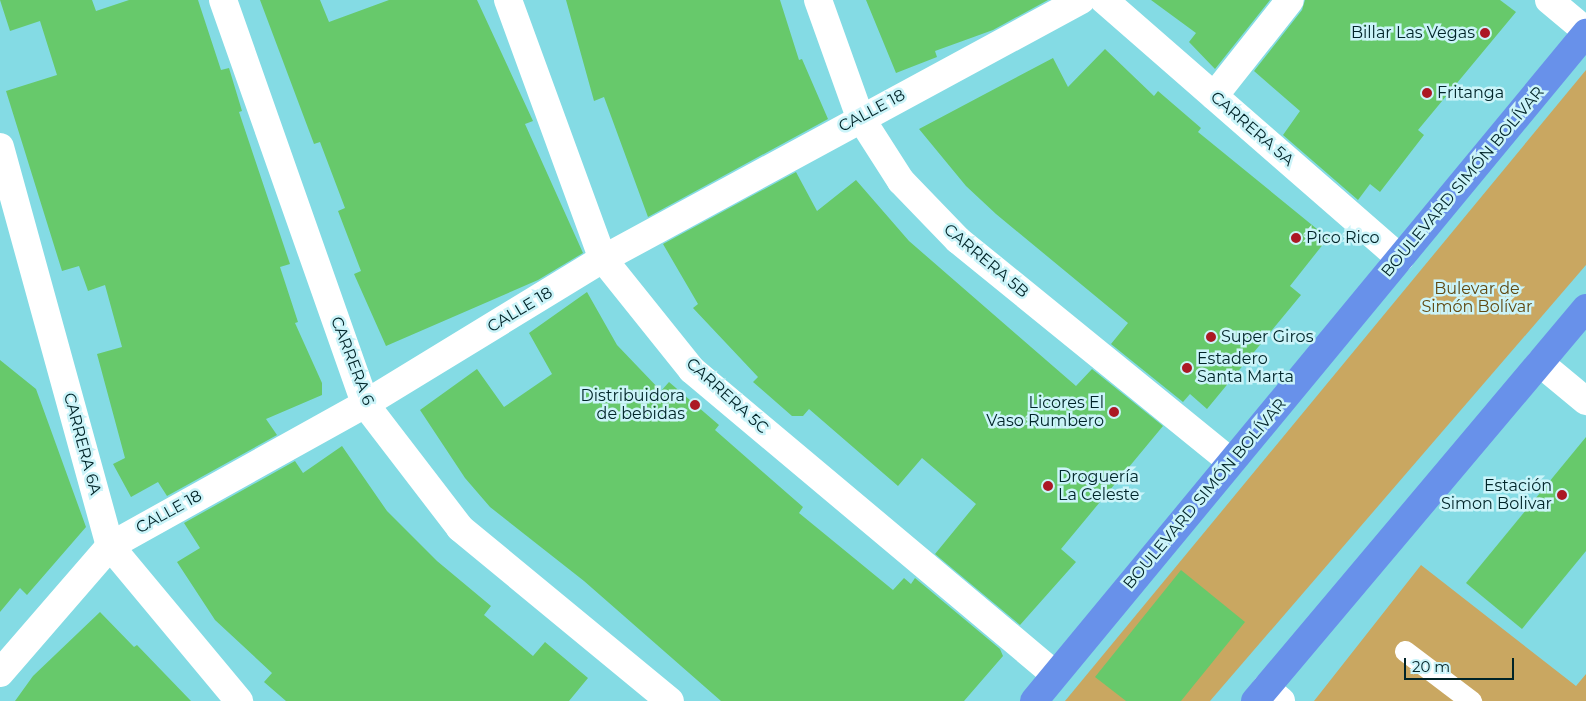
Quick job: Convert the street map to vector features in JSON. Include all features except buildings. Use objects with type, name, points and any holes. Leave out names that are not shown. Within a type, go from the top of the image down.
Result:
[{"type":"highway","name":"BOULEVARD SIMÓN BOLÍVAR","points":[[1034,701],[1586,32]]},
{"type":"highway","points":[[1267,697],[1586,308]]},
{"type":"street","name":"CARRERA 6","points":[[223,0],[365,404],[460,528],[670,701]]},
{"type":"street","name":"CARRERA 5C","points":[[508,0],[603,259],[692,370],[1055,675]]},
{"type":"street","name":"CARRERA 5B","points":[[818,0],[860,117],[901,181],[958,240],[1231,462]]},
{"type":"street","name":"CALLE 18","points":[[0,673],[110,546],[365,404],[603,259],[860,117],[1081,0]]},
{"type":"street","name":"CARRERA 5A","points":[[1104,0],[1400,258]]},
{"type":"street","points":[[1214,96],[1290,0]]},
{"type":"street","points":[[1549,0],[1586,32]]},
{"type":"street","name":"CARRERA 6A","points":[[0,147],[8,213],[110,546],[239,701]]},
{"type":"street","points":[[1540,362],[1586,401]]},
{"type":"lane","points":[[1405,651],[1471,701]]},
{"type":"green space","name":"Bulevar de Simón Bolívar","points":[[1586,70],[1586,265],[1210,701],[1065,701]]},
{"type":"green space","points":[[1421,565],[1576,686],[1586,674],[1586,701],[1314,701]]},
{"type":"place","name":"Billar Las Vegas","points":[[1485,33]]},
{"type":"place","name":"Fritanga","points":[[1427,93]]},
{"type":"place","name":"Pico Rico","points":[[1296,238]]},
{"type":"place","name":"Super Giros","points":[[1211,337]]},
{"type":"place","name":"Estadero Santa Marta","points":[[1187,368]]},
{"type":"place","name":"Distribuidora de bebidas","points":[[695,405]]},
{"type":"place","name":"Licores El Vaso Rumbero","points":[[1114,412]]},
{"type":"place","name":"Droguería La Celeste","points":[[1048,486]]},
{"type":"place","name":"Estación Simon Bolivar","points":[[1562,495]]}]
